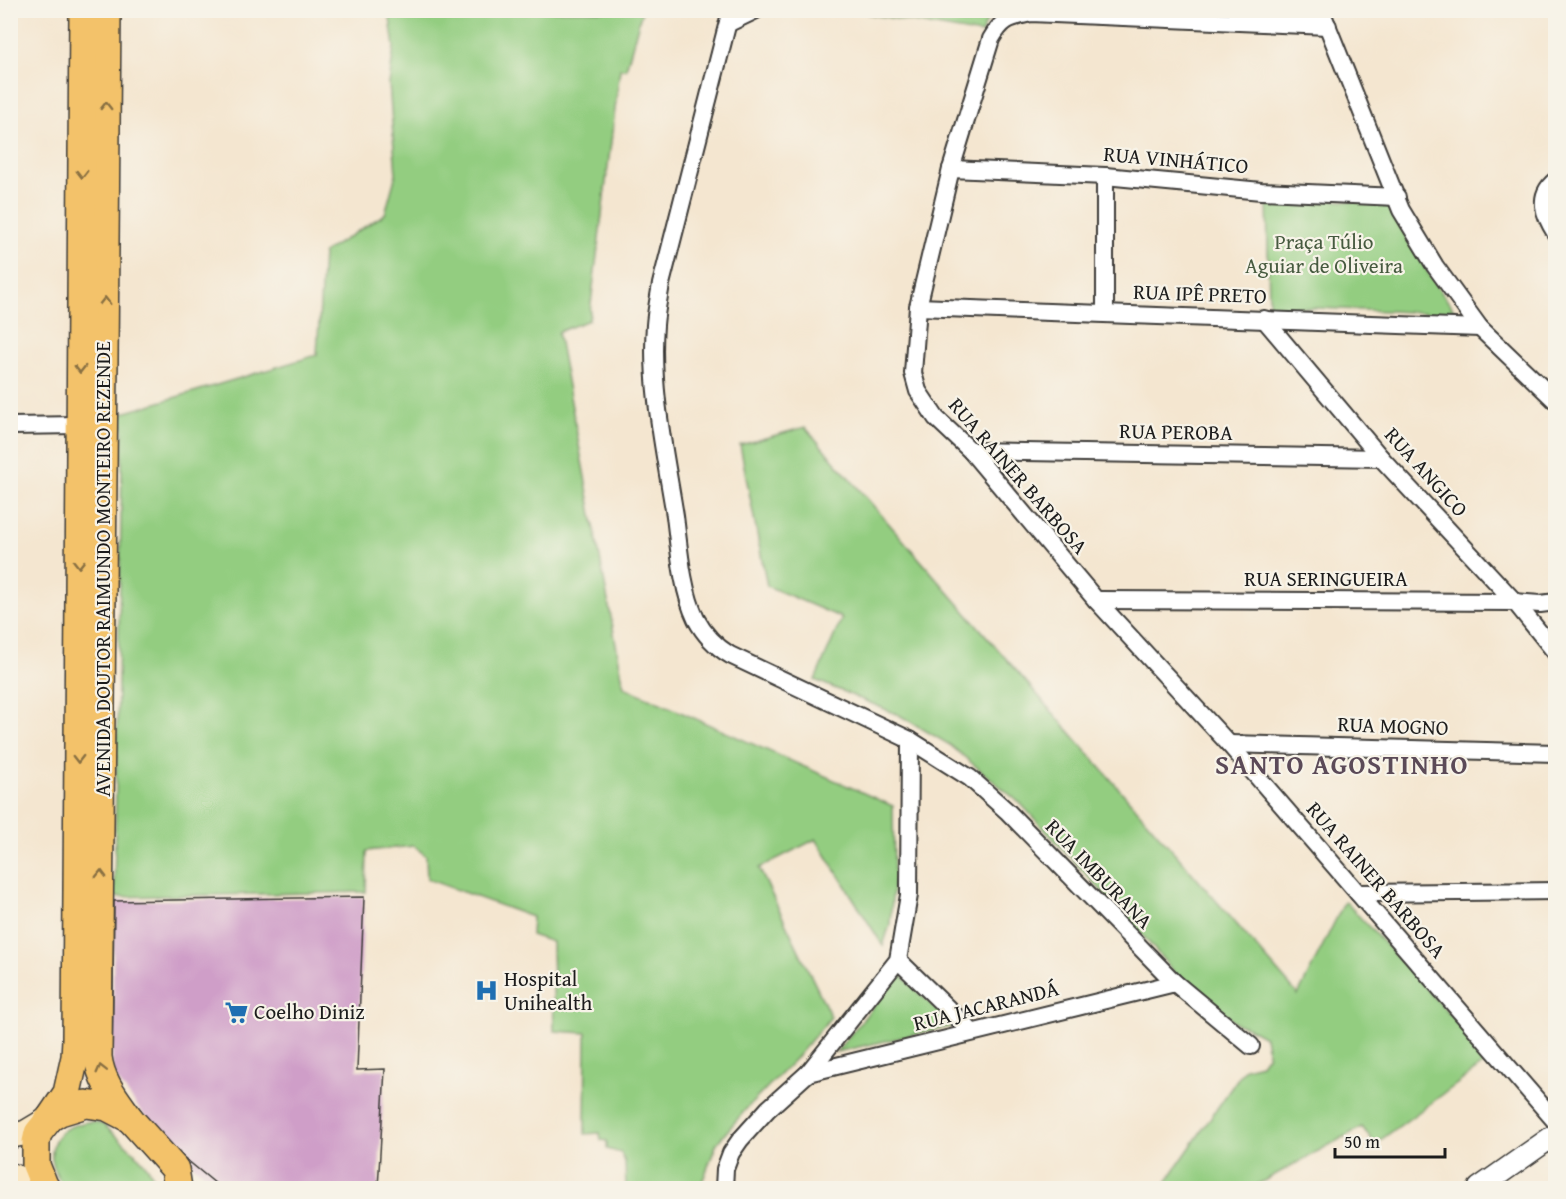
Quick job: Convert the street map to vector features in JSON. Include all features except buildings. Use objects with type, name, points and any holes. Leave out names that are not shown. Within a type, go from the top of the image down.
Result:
[{"type":"main road","name":"AVENIDA DOUTOR RAIMUNDO MONTEIRO REZENDE","points":[[46,1188],[36,1165],[36,1142],[38,1133],[67,1093],[75,1057],[83,10]]},
{"type":"main road","name":"AVENIDA DOUTOR RAIMUNDO MONTEIRO REZENDE","points":[[107,10],[98,1057],[99,1068],[109,1090],[176,1179]]},
{"type":"main road","points":[[10,1136],[25,1133],[60,1112],[86,1104],[107,1107],[130,1119]]},
{"type":"main road","points":[[10,1175],[41,1188]]},
{"type":"main road","points":[[176,1179],[194,1188]]},
{"type":"street","points":[[730,17],[756,10]]},
{"type":"street","points":[[1321,10],[1401,210],[1419,240],[1480,328],[1556,401]]},
{"type":"street","name":"RUA RAINER BARBOSA","points":[[1328,26],[1032,13],[999,25],[991,39],[951,169],[918,307],[913,373],[918,391],[936,418],[971,452],[1096,600],[1229,744],[1556,1122]]},
{"type":"street","name":"RUA IMBURANA","points":[[730,17],[662,284],[655,324],[654,359],[658,404],[684,577],[695,617],[716,647],[730,656],[910,740],[970,778],[1007,811],[1175,983],[1251,1046]]},
{"type":"street","name":"RUA VINHÁTICO","points":[[951,169],[1105,176],[1261,191],[1397,197]]},
{"type":"street","points":[[1105,176],[1105,313]]},
{"type":"street","points":[[1556,180],[1544,196],[1544,209],[1556,234]]},
{"type":"street","name":"RUA IPÊ PRETO","points":[[918,307],[1480,328]]},
{"type":"street","name":"RUA ANGICO","points":[[1264,320],[1381,458],[1515,602],[1556,653]]},
{"type":"street","points":[[10,426],[80,425]]},
{"type":"street","name":"RUA PEROBA","points":[[971,452],[1381,458]]},
{"type":"street","name":"RUA SERINGUEIRA","points":[[1096,600],[1540,604],[1556,602]]},
{"type":"street","points":[[724,1188],[725,1169],[731,1153],[740,1140],[768,1109],[808,1072],[898,960],[909,895],[910,740]]},
{"type":"street","name":"RUA MOGNO","points":[[1229,744],[1556,753]]},
{"type":"street","points":[[1358,893],[1556,891]]},
{"type":"street","points":[[898,960],[972,1032]]},
{"type":"street","name":"RUA JACARANDÁ","points":[[808,1072],[1175,983]]},
{"type":"street","points":[[1479,1188],[1556,1134]]},
{"type":"green space","points":[[869,10],[997,11],[987,21],[981,34],[868,14]]},
{"type":"green space","points":[[389,11],[642,11],[626,69],[620,69],[589,320],[558,332],[624,687],[893,806],[894,875],[890,924],[883,946],[816,839],[759,868],[831,1017],[717,1143],[701,1185],[702,1188],[626,1188],[625,1162],[621,1153],[607,1149],[607,1141],[601,1140],[600,1133],[585,1134],[586,1033],[554,1031],[552,942],[531,935],[532,917],[427,879],[426,856],[414,846],[367,851],[366,892],[114,897],[123,413],[317,355],[323,253],[385,214],[396,174],[389,84],[394,47]]},
{"type":"green space","name":"Praça Túlio Aguiar de Oliveira","points":[[1267,196],[1389,204],[1420,260],[1457,314],[1269,306]]},
{"type":"green space","points":[[805,427],[1298,995],[1345,901],[1491,1059],[1375,1144],[1362,1127],[1251,1188],[1162,1188],[1245,1068],[1261,1064],[1268,1054],[1265,1037],[1237,1024],[1179,978],[1021,804],[950,745],[899,715],[815,680],[842,618],[767,586],[740,445]]},
{"type":"green space","points":[[900,974],[953,1026],[836,1052]]},
{"type":"green space","points":[[87,1122],[104,1125],[127,1146],[150,1171],[157,1188],[68,1188],[65,1186],[58,1178],[52,1159],[56,1138],[66,1129]]},
{"type":"waterway","points":[[1541,1188],[1556,1178]]},
{"type":"place","name":"Hospital Unihealth","points":[[486,991]]},
{"type":"place","name":"Coelho Diniz","points":[[236,1012]]},
{"type":"district","name":"SANTO AGOSTINHO","points":[[1342,765]]}]
